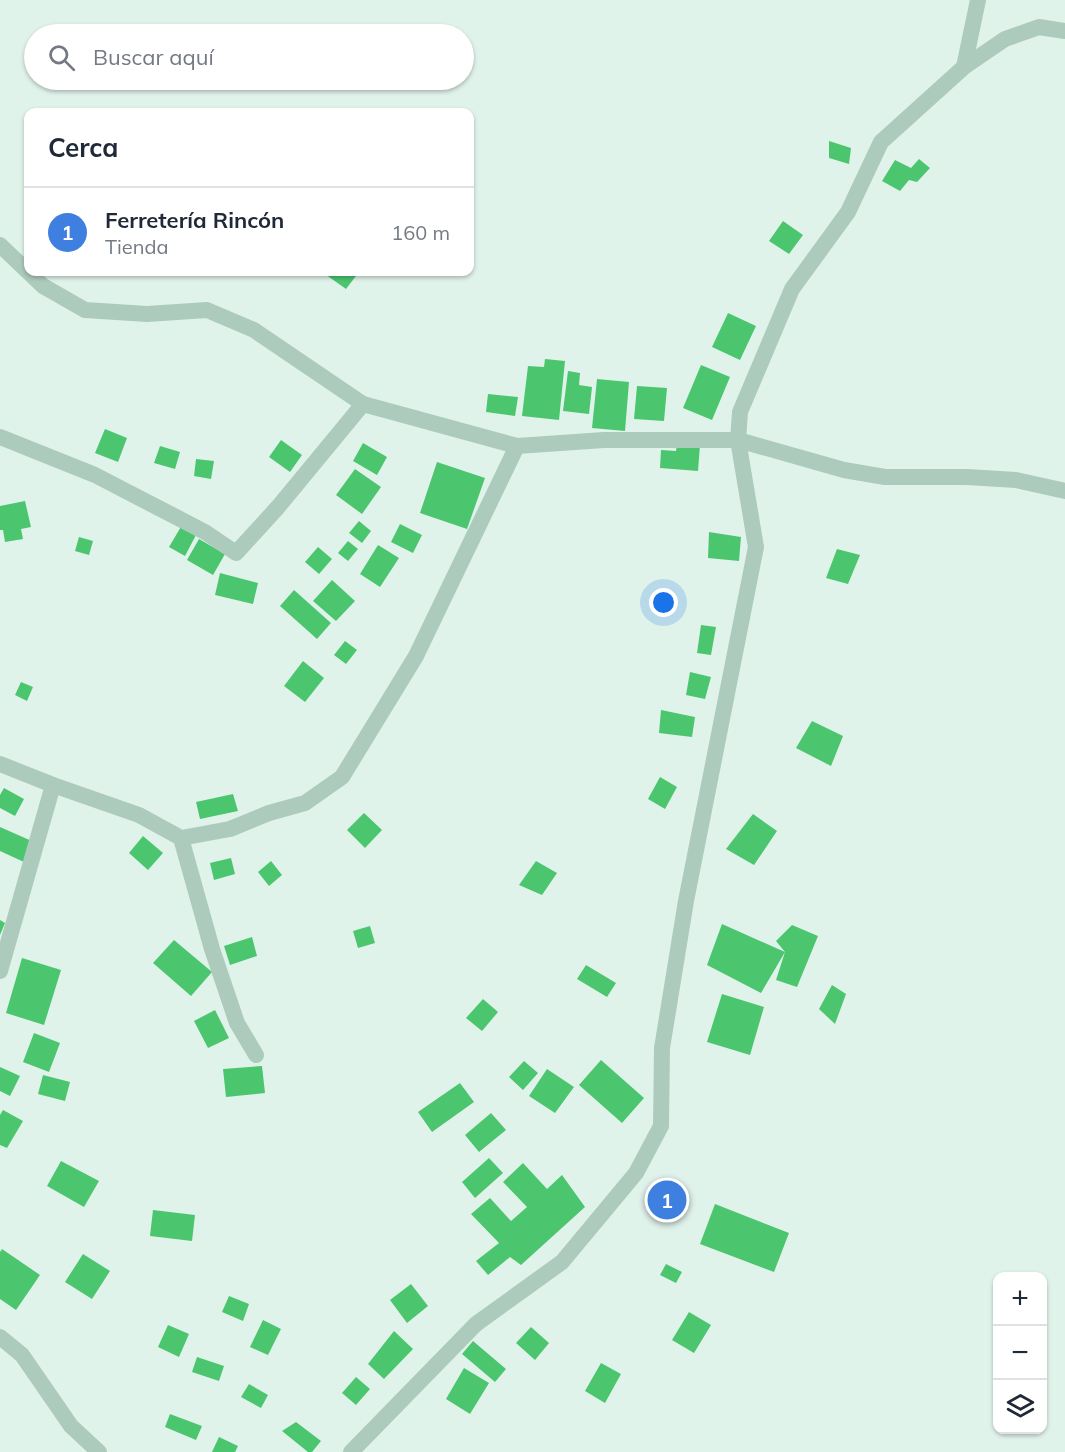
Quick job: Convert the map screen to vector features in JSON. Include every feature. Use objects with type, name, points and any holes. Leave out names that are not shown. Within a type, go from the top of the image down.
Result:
[{"type":"street","points":[[964,67],[978,0]]},
{"type":"street","points":[[351,1452],[476,1324],[562,1262],[636,1173],[661,1126],[662,1048],[686,901],[756,547],[738,440],[740,411],[792,289],[848,212],[881,142],[964,67],[1005,39],[1039,27],[1065,31]]},
{"type":"street","points":[[0,245],[24,268]]},
{"type":"street","points":[[33,276],[43,286],[85,310],[147,314],[207,310],[254,330],[363,404],[517,446],[604,440],[738,440],[844,470],[885,477],[967,477],[1016,480],[1065,491]]},
{"type":"street","points":[[0,437],[95,475],[205,532],[236,552],[278,507],[363,404]]},
{"type":"street","points":[[0,764],[53,785],[139,814],[181,838],[230,829],[269,813],[305,803],[342,777],[416,656],[517,446]]},
{"type":"street","points":[[0,971],[53,785]]},
{"type":"street","points":[[181,838],[212,949],[237,1023],[256,1055]]},
{"type":"street","points":[[0,1337],[22,1355],[71,1426],[99,1452]]},
{"type":"building","points":[[829,141],[851,148],[849,164],[829,158]]},
{"type":"building","points":[[919,159],[930,168],[917,182],[909,180],[900,191],[882,181],[895,160],[911,168]]},
{"type":"building","points":[[783,221],[803,235],[789,254],[769,241]]},
{"type":"building","points":[[328,276],[356,276],[346,289]]},
{"type":"building","points":[[728,313],[756,326],[740,360],[712,347]]},
{"type":"building","points":[[545,359],[565,361],[559,420],[522,416],[528,366],[544,367]]},
{"type":"building","points":[[701,365],[730,377],[712,420],[683,408]]},
{"type":"building","points":[[568,371],[580,373],[579,385],[592,387],[589,414],[563,411]]},
{"type":"building","points":[[597,379],[629,382],[625,431],[592,428]]},
{"type":"building","points":[[637,386],[667,388],[664,421],[634,419]]},
{"type":"building","points":[[488,394],[518,397],[515,416],[486,412]]},
{"type":"building","points":[[105,429],[127,438],[118,462],[95,453]]},
{"type":"building","points":[[281,440],[302,455],[290,472],[269,457]]},
{"type":"building","points":[[363,443],[387,457],[377,475],[353,461]]},
{"type":"building","points":[[677,443],[700,445],[698,471],[660,468],[661,450],[676,451]]},
{"type":"building","points":[[160,446],[180,452],[175,469],[154,463]]},
{"type":"building","points":[[196,459],[214,461],[211,479],[194,476]]},
{"type":"building","points":[[437,462],[485,478],[467,529],[420,513]]},
{"type":"building","points":[[355,469],[381,487],[362,514],[336,495]]},
{"type":"building","points":[[25,501],[31,527],[21,529],[23,539],[5,542],[3,530],[0,530],[0,506]]},
{"type":"building","points":[[359,521],[371,531],[362,543],[349,533]]},
{"type":"building","points":[[400,524],[422,535],[413,553],[391,542]]},
{"type":"building","points":[[182,525],[197,533],[185,556],[169,547]]},
{"type":"building","points":[[709,532],[741,537],[739,561],[708,558]]},
{"type":"building","points":[[79,537],[93,541],[89,555],[75,551]]},
{"type":"building","points":[[199,539],[225,554],[213,575],[187,560]]},
{"type":"building","points":[[348,541],[358,549],[348,561],[338,553]]},
{"type":"building","points":[[378,545],[399,558],[380,587],[360,574]]},
{"type":"building","points":[[318,547],[332,559],[319,574],[305,562]]},
{"type":"building","points":[[837,549],[860,555],[848,584],[826,578]]},
{"type":"building","points":[[220,573],[258,583],[253,604],[215,595]]},
{"type":"building","points":[[332,580],[355,601],[336,621],[313,601]]},
{"type":"building","points":[[294,590],[331,623],[317,639],[280,606]]},
{"type":"building","points":[[701,625],[716,627],[711,655],[697,653]]},
{"type":"building","points":[[345,641],[357,650],[346,664],[334,655]]},
{"type":"building","points":[[303,661],[324,678],[305,702],[284,686]]},
{"type":"building","points":[[690,672],[711,677],[705,699],[686,695]]},
{"type":"building","points":[[21,682],[33,687],[27,701],[15,695]]},
{"type":"building","points":[[661,710],[695,717],[692,737],[659,733]]},
{"type":"building","points":[[812,721],[843,736],[831,766],[796,748]]},
{"type":"building","points":[[660,777],[677,787],[665,809],[648,799]]},
{"type":"building","points":[[4,788],[24,799],[15,816],[0,808],[0,795]]},
{"type":"building","points":[[233,794],[238,811],[200,819],[196,802]]},
{"type":"building","points":[[364,813],[382,830],[365,848],[347,830]]},
{"type":"building","points":[[753,814],[777,831],[754,865],[726,849]]},
{"type":"building","points":[[0,827],[34,842],[24,862],[0,851]]},
{"type":"building","points":[[143,836],[163,853],[148,870],[129,853]]},
{"type":"building","points":[[231,858],[235,874],[214,880],[210,863]]},
{"type":"building","points":[[271,861],[282,875],[269,886],[258,872]]},
{"type":"building","points":[[536,861],[557,873],[542,895],[519,885]]},
{"type":"building","points":[[0,920],[5,923],[0,935]]},
{"type":"building","points":[[722,924],[785,952],[761,993],[707,965]]},
{"type":"building","points":[[792,925],[818,936],[797,987],[776,980],[785,952],[776,941]]},
{"type":"building","points":[[370,926],[375,943],[358,948],[353,931]]},
{"type":"building","points":[[252,937],[257,956],[230,965],[224,946]]},
{"type":"building","points":[[174,940],[212,972],[191,996],[153,963]]},
{"type":"building","points":[[22,958],[61,970],[44,1025],[6,1013]]},
{"type":"building","points":[[586,965],[616,983],[607,997],[577,979]]},
{"type":"building","points":[[832,985],[846,994],[835,1024],[819,1009]]},
{"type":"building","points":[[722,994],[764,1007],[750,1055],[707,1042]]},
{"type":"building","points":[[483,999],[498,1012],[482,1031],[466,1018]]},
{"type":"building","points":[[215,1010],[229,1038],[208,1048],[194,1021]]},
{"type":"building","points":[[34,1033],[60,1043],[49,1072],[23,1062]]},
{"type":"building","points":[[601,1060],[644,1098],[622,1123],[579,1085]]},
{"type":"building","points":[[524,1061],[538,1073],[523,1090],[509,1077]]},
{"type":"building","points":[[262,1066],[265,1093],[226,1097],[223,1069]]},
{"type":"building","points":[[0,1067],[20,1076],[10,1096],[0,1091]]},
{"type":"building","points":[[547,1069],[574,1087],[555,1113],[529,1096]]},
{"type":"building","points":[[43,1075],[70,1082],[65,1101],[38,1094]]},
{"type":"building","points":[[460,1083],[474,1102],[432,1132],[418,1112]]},
{"type":"building","points":[[3,1110],[23,1121],[7,1148],[0,1145],[0,1115]]},
{"type":"building","points":[[491,1113],[506,1130],[479,1152],[465,1135]]},
{"type":"building","points":[[489,1158],[503,1173],[475,1198],[462,1182]]},
{"type":"building","points":[[61,1161],[99,1181],[84,1207],[47,1186]]},
{"type":"building","points":[[523,1163],[547,1189],[562,1175],[585,1207],[521,1265],[510,1257],[488,1275],[476,1261],[499,1243],[471,1214],[490,1198],[511,1221],[527,1207],[503,1182]]},
{"type":"building","points":[[715,1204],[789,1233],[774,1272],[700,1244]]},
{"type":"building","points":[[153,1210],[195,1215],[192,1241],[150,1236]]},
{"type":"building","points":[[2,1249],[40,1275],[16,1310],[0,1299],[0,1252]]},
{"type":"building","points":[[83,1254],[110,1271],[92,1299],[65,1282]]},
{"type":"building","points":[[666,1264],[682,1272],[676,1283],[660,1275]]},
{"type":"building","points":[[411,1284],[428,1306],[407,1323],[390,1300]]},
{"type":"building","points":[[229,1296],[249,1304],[243,1321],[222,1312]]},
{"type":"building","points":[[689,1312],[711,1325],[694,1353],[672,1340]]},
{"type":"building","points":[[263,1320],[281,1329],[268,1355],[250,1347]]},
{"type":"building","points":[[168,1325],[189,1334],[179,1357],[158,1347]]},
{"type":"building","points":[[531,1327],[549,1343],[535,1360],[516,1343]]},
{"type":"building","points":[[394,1331],[413,1349],[384,1379],[368,1364]]},
{"type":"building","points":[[473,1341],[506,1369],[495,1382],[462,1354]]},
{"type":"building","points":[[197,1357],[224,1366],[219,1381],[192,1372]]},
{"type":"building","points":[[601,1363],[621,1374],[605,1403],[585,1391]]},
{"type":"building","points":[[464,1368],[489,1383],[470,1414],[446,1399]]},
{"type":"building","points":[[356,1377],[370,1389],[356,1405],[342,1393]]},
{"type":"building","points":[[249,1384],[268,1395],[261,1408],[241,1397]]},
{"type":"building","points":[[170,1414],[202,1426],[196,1440],[165,1427]]},
{"type":"building","points":[[296,1422],[321,1441],[312,1452],[308,1452],[282,1431]]},
{"type":"building","points":[[219,1437],[238,1446],[235,1452],[212,1452]]},
{"type":"place","name":"Ferretería Rincón","points":[[667,1200]]}]
